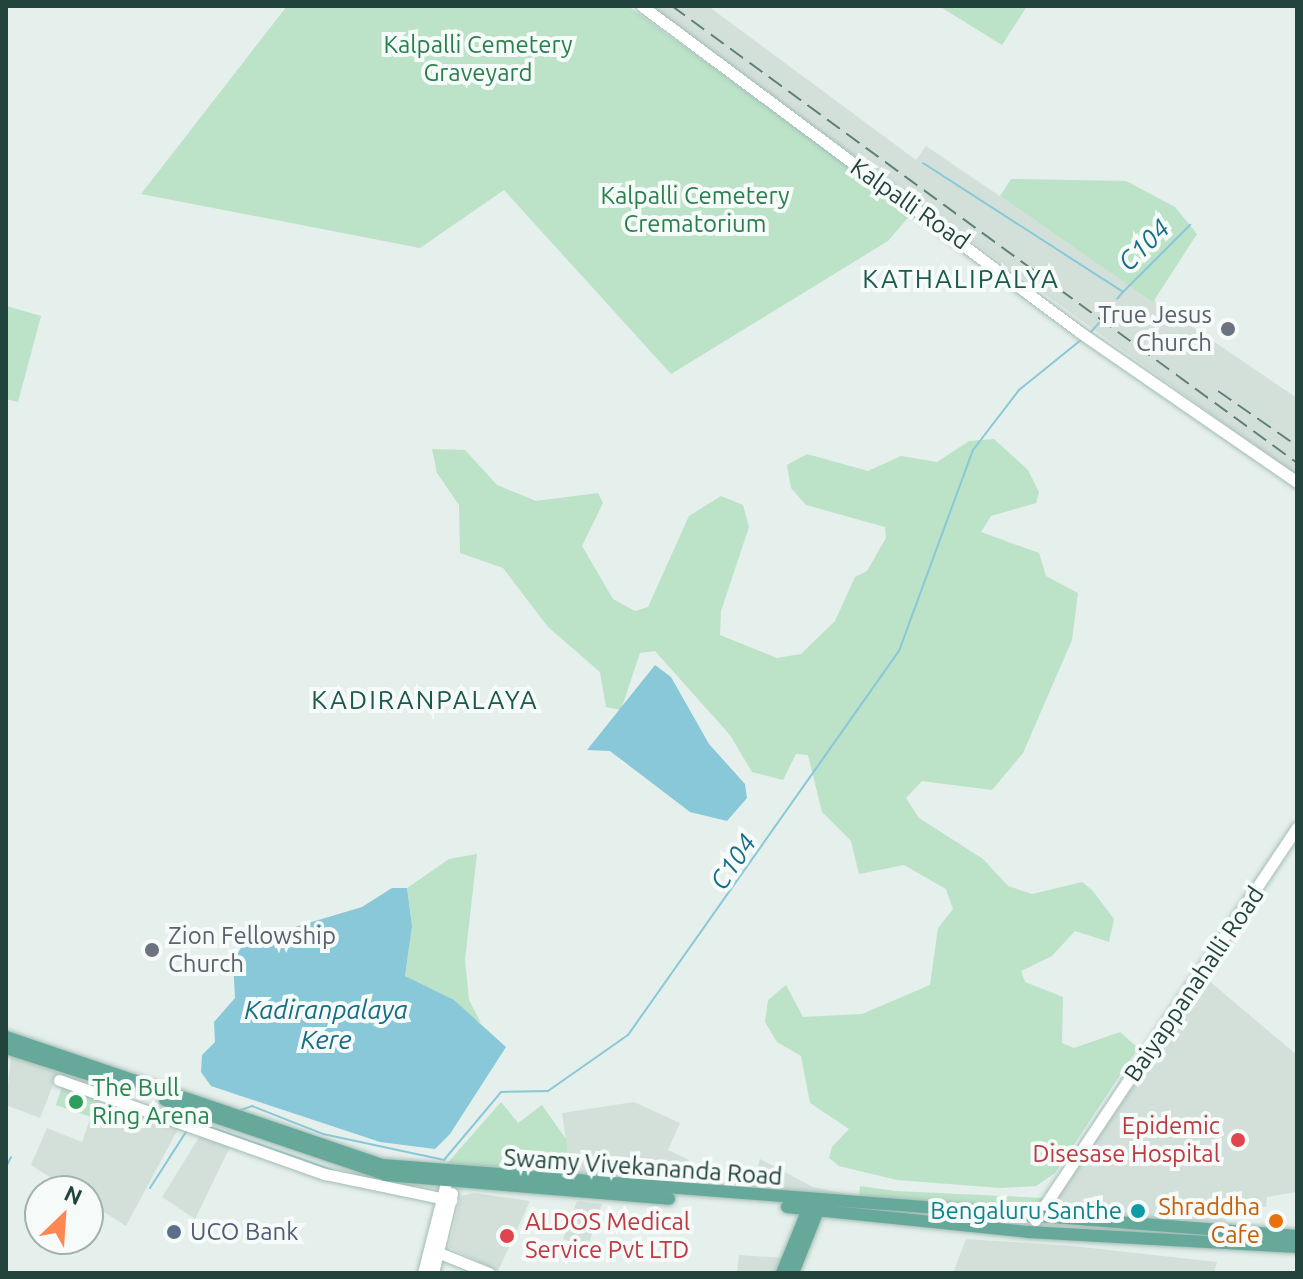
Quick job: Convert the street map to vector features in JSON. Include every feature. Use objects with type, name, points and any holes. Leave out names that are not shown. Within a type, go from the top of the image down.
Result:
[{"type":"main road","name":"Swamy Vivekananda Road","points":[[6,1037],[330,1152],[450,1180]]},
{"type":"main road","name":"Swamy Vivekananda Road","points":[[6,1048],[330,1161],[450,1180],[1297,1236]]},
{"type":"main road","name":"Swamy Vivekananda Road","points":[[815,1206],[1297,1247]]},
{"type":"main road","points":[[782,1273],[815,1206]]},
{"type":"main road","points":[[793,1273],[815,1206]]},
{"type":"street","name":"Kalpalli Road","points":[[642,6],[1086,336],[1297,482]]},
{"type":"street","points":[[1192,989],[1297,819]]},
{"type":"street","name":"Baiyappanahalli Road","points":[[1035,1220],[1212,960],[1297,827]]},
{"type":"street","points":[[1192,989],[1297,838]]},
{"type":"street","points":[[59,1080],[325,1174],[447,1200]]},
{"type":"street","points":[[433,1273],[450,1180]]},
{"type":"street","points":[[423,1273],[437,1252]]},
{"type":"street","points":[[437,1252],[489,1273]]},
{"type":"shaded area","points":[[646,6],[708,6],[916,160],[926,146],[1297,398],[1297,476]]},
{"type":"shaded area","name":"Epidemic Disesase Hospital","points":[[1208,980],[1297,1055],[1297,1192],[1267,1197],[1266,1207],[1230,1206],[1226,1222],[1042,1216]]},
{"type":"shaded area","points":[[11,1056],[58,1072],[40,1118],[6,1105]]},
{"type":"shaded area","points":[[97,1099],[178,1129],[126,1226],[104,1212],[104,1175],[46,1175],[31,1165],[47,1128],[82,1142]]},
{"type":"shaded area","points":[[634,1102],[680,1123],[668,1150],[689,1160],[679,1183],[571,1174],[562,1113]]},
{"type":"shaded area","points":[[200,1136],[230,1147],[195,1219],[162,1197]]},
{"type":"shaded area","points":[[760,1159],[813,1187],[859,1197],[750,1191]]},
{"type":"shaded area","points":[[474,1193],[530,1201],[498,1271],[449,1247],[461,1196]]},
{"type":"shaded area","points":[[577,1201],[602,1204],[587,1249],[563,1239]]},
{"type":"shaded area","points":[[966,1239],[1073,1246],[1217,1262],[1214,1273],[953,1273]]},
{"type":"shaded area","points":[[739,1255],[783,1258],[777,1273],[737,1273]]},
{"type":"green space","name":"Kalpalli Cemetery Crematorium","points":[[287,6],[628,6],[913,212],[888,241],[671,374],[504,190],[420,248],[141,194]]},
{"type":"green space","points":[[939,6],[1027,6],[1002,45]]},
{"type":"green space","points":[[1011,179],[1126,181],[1175,207],[1197,234],[1153,302],[1000,196]]},
{"type":"green space","points":[[6,306],[41,316],[18,402],[6,399]]},
{"type":"green space","points":[[994,439],[1028,470],[1039,492],[1036,503],[991,516],[981,532],[1039,553],[1046,576],[1078,593],[1072,640],[1023,753],[992,790],[922,781],[906,798],[919,818],[983,859],[1008,886],[1032,894],[1082,882],[1092,890],[1114,919],[1109,942],[1075,931],[1052,956],[1021,971],[1025,982],[1063,997],[1062,1043],[1074,1048],[1120,1032],[1138,1048],[1055,1173],[1036,1186],[1001,1188],[897,1180],[839,1166],[829,1158],[832,1147],[849,1129],[810,1103],[801,1056],[777,1042],[765,1022],[768,1000],[786,985],[803,1017],[862,1014],[930,985],[938,928],[953,909],[946,889],[904,865],[859,874],[851,841],[822,812],[808,755],[796,754],[783,780],[752,772],[730,735],[655,651],[640,653],[621,710],[606,707],[600,672],[548,627],[503,568],[460,553],[459,505],[437,473],[432,449],[465,450],[497,485],[536,501],[598,493],[603,503],[582,546],[613,599],[635,611],[648,607],[689,516],[721,496],[743,505],[749,527],[721,611],[720,635],[777,658],[801,654],[835,621],[855,577],[867,571],[886,538],[885,527],[806,505],[791,488],[787,465],[807,454],[868,471],[901,456],[937,462],[969,441]]},
{"type":"green space","points":[[477,854],[465,960],[469,1000],[481,1023],[405,976],[412,926],[407,888],[449,859]]},
{"type":"green space","name":"The Bull Ring Arena","points":[[62,1087],[97,1099],[91,1117],[56,1105]]},
{"type":"green space","points":[[501,1102],[518,1123],[542,1105],[566,1139],[571,1174],[443,1168]]},
{"type":"green space","points":[[860,1186],[896,1191],[1044,1198],[1033,1215],[859,1197]]},
{"type":"water","points":[[655,665],[671,677],[709,744],[745,784],[747,798],[727,821],[690,812],[610,751],[587,750]]},
{"type":"water","name":"Kadiranpalaya Kere","points":[[392,888],[407,888],[412,926],[405,976],[454,1000],[506,1047],[450,1134],[435,1149],[380,1142],[211,1086],[201,1072],[202,1055],[215,1042],[214,1022],[235,998],[233,960],[245,942],[362,907]]},
{"type":"waterway","points":[[923,163],[1123,292],[1117,299]]},
{"type":"waterway","name":"C104","points":[[1123,292],[1190,225]]},
{"type":"waterway","name":"C104","points":[[1109,310],[1112,306]]},
{"type":"waterway","name":"C104","points":[[1089,334],[1099,323]]},
{"type":"waterway","name":"C104","points":[[241,1110],[252,1106],[323,1134],[444,1160],[501,1092],[548,1091],[628,1035],[899,651],[973,450],[1019,390],[1081,340]]},
{"type":"waterway","points":[[204,1125],[332,1170]]},
{"type":"waterway","name":"C104","points":[[150,1188],[186,1132]]},
{"type":"waterway","name":"C104","points":[[6,1167],[11,1157]]},
{"type":"railway","points":[[672,6],[1297,463]]},
{"type":"railway","points":[[1218,391],[1297,446]]},
{"type":"place","name":"True Jesus Church","points":[[1228,329]]},
{"type":"place","name":"Zion Fellowship Church","points":[[152,950]]},
{"type":"place","name":"The Bull Ring Arena","points":[[76,1102]]},
{"type":"place","name":"Epidemic Disesase Hospital","points":[[1238,1140]]},
{"type":"place","name":"Bengaluru Santhe","points":[[1138,1211]]},
{"type":"place","name":"Shraddha Cafe","points":[[1276,1221]]},
{"type":"place","name":"UCO Bank","points":[[174,1232]]},
{"type":"place","name":"ALDOS Medical Service Pvt LTD","points":[[507,1236]]},
{"type":"district","name":"KATHALIPALYA","points":[[961,279]]},
{"type":"district","name":"KADIRANPALAYA","points":[[425,700]]},
{"type":"park label","name":"Kalpalli Cemetery Graveyard","points":[[478,59]]}]
